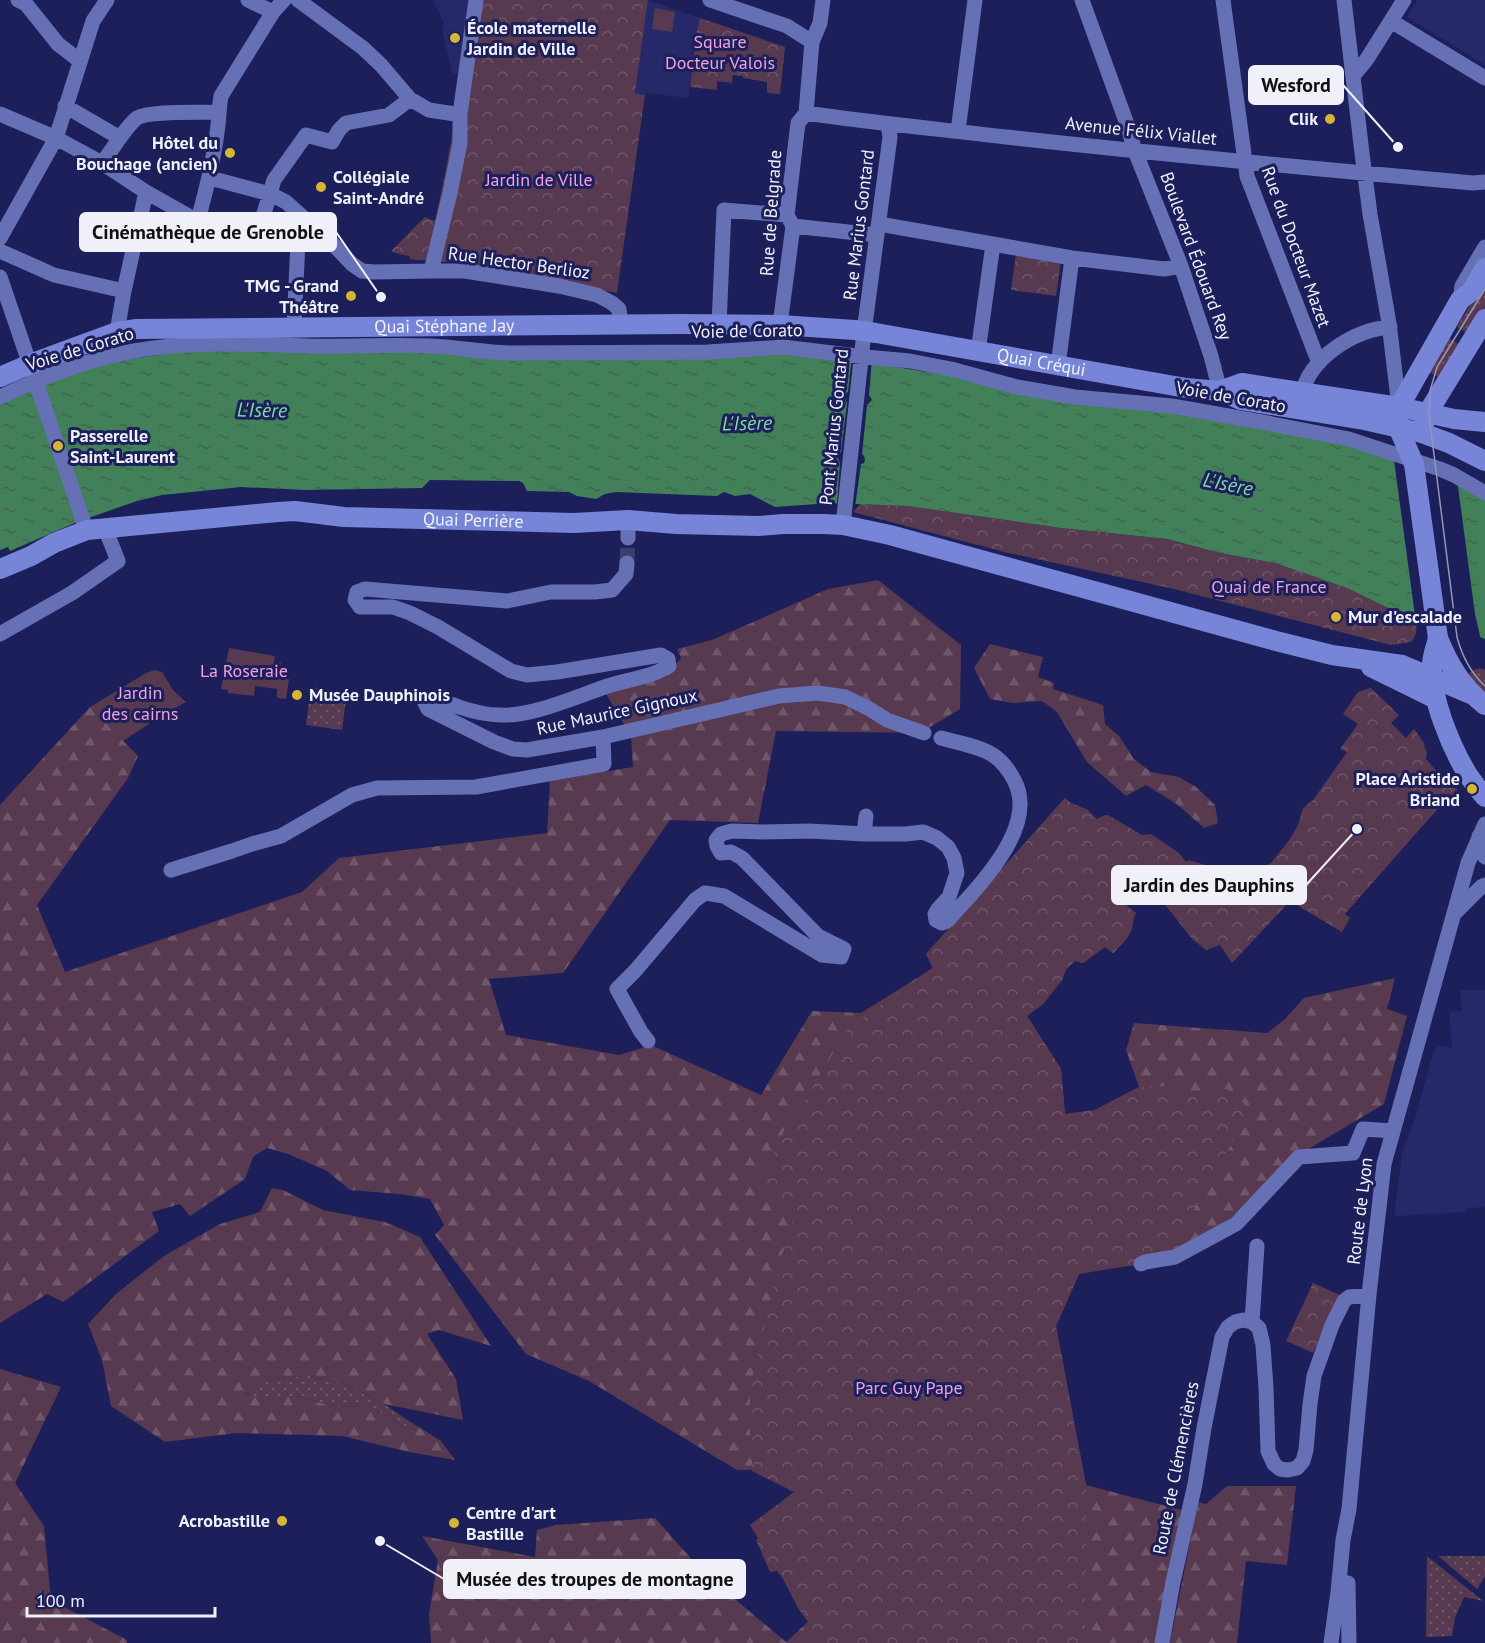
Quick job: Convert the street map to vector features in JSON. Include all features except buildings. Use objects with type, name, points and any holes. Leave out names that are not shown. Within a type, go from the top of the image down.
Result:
[{"type":"main road","points":[[1479,700],[1456,675],[1439,648],[1414,458],[1398,427],[1398,407],[1460,300],[1471,292],[1485,268]]},
{"type":"main road","points":[[1414,458],[1424,423],[1484,323]]},
{"type":"main road","name":"Quai Stéphane Jay","points":[[0,377],[31,369],[117,332],[149,328],[719,325],[780,326],[864,338]]},
{"type":"main road","name":"Quai Créqui","points":[[864,338],[978,352],[1186,388],[1220,391],[1241,400],[1294,398]]},
{"type":"main road","points":[[1294,398],[1398,407],[1424,423],[1449,443],[1485,461]]},
{"type":"main road","points":[[1294,398],[1364,420],[1398,427],[1454,419],[1485,422]]},
{"type":"main road","name":"Quai Perrière","points":[[0,569],[87,530],[238,514],[295,511],[344,517],[563,523],[628,529],[676,524],[759,526],[823,524],[844,518]]},
{"type":"main road","points":[[844,518],[890,535],[1276,641],[1358,660],[1402,665],[1479,700]]},
{"type":"main road","points":[[1439,648],[1432,664],[1436,699],[1450,741],[1469,776],[1485,797]]},
{"type":"main road","points":[[1358,660],[1436,699]]},
{"type":"street","points":[[0,238],[56,138],[93,21],[107,0]]},
{"type":"street","points":[[248,0],[273,12]]},
{"type":"street","points":[[196,220],[211,172],[221,96],[273,12],[284,0]]},
{"type":"street","points":[[298,0],[363,48],[381,64],[410,99],[429,110],[455,114]]},
{"type":"street","points":[[431,271],[460,143],[460,114],[476,0]]},
{"type":"street","points":[[710,0],[787,26],[812,42]]},
{"type":"street","name":"Rue de Belgrade","points":[[780,326],[798,123],[806,113],[812,42],[820,23],[823,0]]},
{"type":"street","points":[[958,131],[975,0]]},
{"type":"street","name":"Boulevard Édouard Rey","points":[[1082,0],[1135,151],[1181,266],[1211,356],[1220,391]]},
{"type":"street","name":"Rue du Docteur Mazet","points":[[1223,0],[1247,176],[1319,363]]},
{"type":"street","points":[[1344,0],[1365,173],[1389,325],[1398,407]]},
{"type":"street","points":[[1353,76],[1367,59],[1404,0]]},
{"type":"street","points":[[25,1],[58,44],[80,61]]},
{"type":"street","points":[[1391,21],[1485,78]]},
{"type":"street","points":[[258,233],[272,187],[306,135],[332,142],[346,123],[389,115],[410,99]]},
{"type":"street","points":[[67,100],[120,138]]},
{"type":"street","points":[[102,164],[137,118],[169,113],[218,112]]},
{"type":"street","name":"Avenue Félix Viallet","points":[[806,113],[1135,151],[1481,184]]},
{"type":"street","points":[[0,114],[56,138],[196,220],[258,233],[297,245],[332,243]]},
{"type":"street","name":"Rue Marius Gontard","points":[[864,338],[890,137],[888,124]]},
{"type":"street","name":"Rue Hector Berlioz","points":[[211,172],[272,187],[362,271],[465,271],[559,286],[597,295],[612,303],[619,309],[621,325]]},
{"type":"street","points":[[117,332],[146,192]]},
{"type":"street","points":[[719,325],[724,210],[993,244],[1068,257],[1171,269],[1181,266]]},
{"type":"street","points":[[978,352],[993,244]]},
{"type":"street","points":[[294,328],[297,245]]},
{"type":"street","points":[[1460,300],[1462,286],[1485,247]]},
{"type":"street","points":[[0,251],[43,271],[124,291]]},
{"type":"street","points":[[1058,366],[1068,257]]},
{"type":"street","points":[[0,277],[83,520]]},
{"type":"street","points":[[0,327],[14,320]]},
{"type":"street","points":[[1294,398],[1319,363],[1330,352],[1347,341],[1389,325]]},
{"type":"street","name":"Pont Marius Gontard","points":[[844,518],[864,338]]},
{"type":"street","name":"Voie de Corato","points":[[0,397],[50,376],[112,355],[179,346],[239,344],[410,346],[508,353],[708,352],[783,347],[927,364],[1008,385],[1075,398],[1172,406],[1319,433],[1362,443],[1440,469],[1485,493]]},
{"type":"street","points":[[0,634],[72,593],[118,561],[105,528]]},
{"type":"street","name":"Rue Maurice Gignoux","points":[[627,563],[626,574],[612,590],[550,592],[507,601],[365,590],[357,592],[355,600],[360,607],[393,608],[410,613],[438,627],[511,671],[527,675],[662,656],[668,659],[669,666],[660,671],[515,715],[498,715],[434,700],[428,700],[426,703],[428,709],[513,749],[527,750],[603,737],[779,696],[818,693],[845,697],[887,720],[924,733]]},
{"type":"street","points":[[171,870],[281,836],[352,795],[377,788],[476,787],[604,764],[603,737]]},
{"type":"street","points":[[648,1041],[617,989],[695,900],[705,893],[724,896],[822,955],[841,957],[844,949],[818,936],[742,858],[731,852],[721,853],[716,840],[721,834],[732,831],[864,834],[923,832],[938,838],[948,847],[954,858],[957,873],[953,889],[935,914],[936,920],[942,923],[947,921],[990,873],[1004,852],[1018,819],[1020,797],[1007,768],[994,756],[981,749],[941,738]]},
{"type":"street","points":[[864,834],[866,816]]},
{"type":"street","points":[[1482,830],[1482,850],[1485,857]]},
{"type":"street","points":[[1453,915],[1468,863],[1482,830]]},
{"type":"street","points":[[1453,915],[1485,885]]},
{"type":"street","name":"Route de Lyon","points":[[1347,1520],[1384,1164],[1453,915]]},
{"type":"street","points":[[1141,1264],[1175,1257],[1236,1224],[1299,1157],[1353,1154],[1363,1129],[1393,1131]]},
{"type":"street","points":[[1257,1246],[1252,1322],[1259,1328],[1263,1345],[1268,1451],[1274,1464],[1280,1469],[1297,1468],[1303,1461],[1314,1376],[1340,1308],[1349,1297],[1369,1295]]},
{"type":"street","name":"Route de Clémencières","points":[[1162,1643],[1222,1337],[1228,1327],[1235,1322],[1243,1320],[1252,1322]]},
{"type":"street","points":[[1331,1643],[1347,1520]]},
{"type":"street","points":[[1347,1520],[1352,1539],[1347,1593],[1349,1643]]},
{"type":"shaded area","name":"École maternelle Jardin de Ville","points":[[433,0],[471,0],[461,74],[452,72],[442,30],[444,23]]},
{"type":"shaded area","points":[[648,0],[700,18],[688,98],[646,93],[645,95],[635,94]]},
{"type":"shaded area","points":[[1417,0],[1485,0],[1485,65],[1407,17]]},
{"type":"shaded area","points":[[1460,990],[1485,990],[1485,1207],[1466,1208],[1466,1212],[1394,1216],[1402,1154],[1437,1045],[1452,1048],[1449,1012],[1462,1011]]},
{"type":"green space","name":"Jardin de Ville","points":[[471,0],[648,0],[635,93],[645,95],[617,293],[456,262],[415,260],[391,251],[425,217],[435,221],[456,111]]},
{"type":"green space","points":[[655,8],[675,12],[672,32],[652,29]]},
{"type":"green space","name":"Square Docteur Valois","points":[[700,18],[785,47],[780,94],[767,93],[767,82],[733,75],[732,83],[717,81],[717,90],[690,87]]},
{"type":"green space","points":[[1016,254],[1061,261],[1056,296],[1011,290]]},
{"type":"green space","points":[[1485,280],[1485,307],[1469,334],[1457,327]]},
{"type":"green space","points":[[1449,338],[1463,347],[1443,380],[1427,371]]},
{"type":"green space","name":"Quai de France","points":[[861,504],[908,506],[1061,528],[1166,539],[1220,553],[1275,563],[1347,588],[1416,621],[1416,632],[1411,642],[1391,645],[1174,589],[1004,552],[853,512]]},
{"type":"green space","points":[[878,580],[961,645],[960,709],[920,733],[776,731],[758,823],[670,820],[563,973],[489,979],[506,1035],[619,1055],[651,1045],[761,1095],[812,1011],[861,1013],[933,968],[926,954],[1065,798],[1088,810],[1122,864],[1114,877],[1111,894],[1136,913],[1130,932],[1113,953],[1105,947],[1083,963],[1075,961],[1066,969],[1062,980],[1043,1004],[1027,1016],[1061,1069],[1065,1114],[1095,1110],[1139,1087],[1126,1050],[1134,1023],[1267,1033],[1285,1019],[1304,998],[1395,978],[1387,1009],[1407,1016],[1384,1104],[1290,1160],[1196,1252],[1079,1274],[1056,1326],[1086,1485],[1189,1512],[1162,1643],[431,1643],[429,1614],[438,1560],[422,1536],[535,1557],[537,1530],[556,1525],[655,1518],[705,1574],[786,1642],[838,1594],[807,1469],[737,1470],[589,1381],[526,1354],[435,1235],[444,1225],[430,1199],[350,1190],[327,1171],[288,1154],[267,1148],[253,1157],[245,1179],[190,1216],[180,1204],[152,1212],[159,1231],[63,1302],[47,1294],[0,1323],[0,805],[90,707],[138,756],[128,778],[37,905],[65,972],[302,892],[339,858],[547,833],[550,781],[633,767],[631,736],[605,692],[666,677],[681,658],[677,649],[712,640],[828,589]]},
{"type":"green space","points":[[990,644],[1043,657],[1038,677],[1054,683],[1053,689],[1103,705],[1105,724],[1119,736],[1134,759],[1151,772],[1179,777],[1196,787],[1215,805],[1218,823],[1204,828],[1178,805],[1146,785],[1126,796],[1087,762],[1057,712],[1042,701],[1013,703],[990,699],[974,668]]},
{"type":"green space","name":"La Roseraie","points":[[229,648],[275,656],[274,662],[281,663],[280,677],[289,679],[286,699],[277,698],[277,689],[255,686],[254,696],[228,693],[228,690],[221,689]]},
{"type":"green space","points":[[1479,668],[1485,670],[1485,692],[1469,679],[1470,672]]},
{"type":"green space","name":"Jardin des cairns","points":[[155,670],[162,672],[173,690],[186,702],[123,741],[90,707],[146,673]]},
{"type":"green space","points":[[311,687],[347,692],[342,730],[306,725]]},
{"type":"green space","name":"Parc Guy Pape","points":[[1371,688],[1399,715],[1391,723],[1406,738],[1414,729],[1425,744],[1426,759],[1450,787],[1454,786],[1459,792],[1454,796],[1449,796],[1345,914],[1350,918],[1342,932],[1290,901],[1232,963],[1220,945],[1206,950],[1192,939],[1142,875],[1122,864],[1114,877],[1111,894],[1136,913],[1128,935],[1113,953],[1105,947],[1083,963],[1075,961],[1066,969],[1062,980],[1043,1004],[1027,1016],[1061,1069],[1065,1114],[1095,1110],[1139,1087],[1170,1086],[1181,1095],[1195,1097],[1206,1091],[1227,1089],[1244,1103],[1249,1116],[1197,1200],[1187,1237],[1196,1252],[1167,1262],[1079,1274],[1056,1326],[1086,1486],[1085,1643],[811,1643],[808,1622],[777,1571],[770,1572],[756,1540],[758,1538],[750,1525],[794,1492],[752,1471],[752,1460],[750,1459],[750,1389],[778,1267],[793,1219],[754,1188],[777,1148],[789,1118],[794,1119],[848,1028],[933,968],[926,954],[1065,798],[1088,810],[1097,819],[1108,815],[1142,835],[1151,834],[1179,853],[1186,862],[1188,860],[1220,869],[1242,880],[1271,863],[1290,839],[1298,825],[1303,808],[1313,800],[1347,752],[1340,749],[1358,724],[1343,714],[1358,692]]},
{"type":"green space","points":[[272,1188],[283,1190],[323,1210],[385,1222],[420,1237],[491,1346],[439,1330],[427,1334],[456,1379],[463,1420],[384,1404],[353,1387],[306,1375],[268,1381],[245,1393],[253,1396],[297,1396],[335,1407],[368,1406],[406,1427],[409,1421],[441,1441],[455,1460],[342,1436],[236,1433],[165,1442],[111,1406],[102,1360],[88,1324],[116,1294],[164,1256],[220,1224],[260,1212]]},
{"type":"green space","points":[[1313,1283],[1340,1295],[1313,1353],[1286,1341]]},
{"type":"green space","points":[[0,1369],[61,1387],[15,1483],[44,1526],[51,1600],[127,1640],[127,1643],[0,1643]]},
{"type":"green space","points":[[306,1375],[353,1387],[409,1421],[406,1427],[368,1406],[335,1407],[297,1396],[253,1396],[244,1392],[268,1381]]},
{"type":"green space","points":[[1227,1486],[1296,1486],[1287,1565],[1246,1561],[1237,1643],[1170,1643],[1198,1502],[1206,1504]]},
{"type":"green space","points":[[1427,1556],[1483,1601],[1464,1597],[1455,1618],[1452,1636],[1426,1637]]},
{"type":"green space","points":[[1438,1556],[1485,1556],[1485,1576],[1477,1589]]},
{"type":"water","name":"L'Isère","points":[[197,349],[781,349],[1157,408],[1359,445],[1449,478],[1485,499],[1485,639],[1459,629],[1409,618],[1347,588],[1275,563],[1220,553],[1167,539],[1061,528],[908,506],[831,503],[775,507],[750,494],[735,496],[724,492],[717,496],[616,492],[596,499],[577,496],[569,492],[527,491],[523,483],[519,481],[430,480],[422,488],[305,490],[241,487],[162,495],[137,501],[77,522],[10,551],[8,547],[0,550],[0,402],[92,365]]},
{"type":"pier","points":[[852,356],[872,358],[869,395],[872,400],[867,405],[862,454],[865,460],[861,464],[855,507],[835,506],[840,462],[837,457],[841,452],[847,403],[844,397],[848,392]]},
{"type":"pier","points":[[1394,460],[1457,479],[1475,614],[1481,640],[1458,632],[1416,623]]},
{"type":"tunnel","points":[[627,563],[628,538]]},
{"type":"tram line","points":[[1485,289],[1437,367],[1430,391],[1429,415],[1457,637],[1468,664],[1485,686]]},
{"type":"place","name":"École maternelle Jardin de Ville","points":[[455,38]]},
{"type":"place","name":"Clik","points":[[1330,119]]},
{"type":"place","name":"Wesford","points":[[1398,147]]},
{"type":"place","name":"Hôtel du Bouchage (ancien)","points":[[230,153]]},
{"type":"place","name":"Collégiale Saint-André","points":[[321,187]]},
{"type":"place","name":"TMG - Grand Théâtre","points":[[351,296]]},
{"type":"place","name":"Cinémathèque de Grenoble","points":[[381,297]]},
{"type":"place","name":"Passerelle Saint-Laurent","points":[[58,446]]},
{"type":"place","name":"Mur d'escalade","points":[[1336,617]]},
{"type":"place","name":"Musée Dauphinois","points":[[297,695]]},
{"type":"place","name":"Place Aristide Briand","points":[[1472,789]]},
{"type":"place","name":"Jardin des Dauphins","points":[[1357,829]]},
{"type":"place","name":"Acrobastille","points":[[282,1521]]},
{"type":"place","name":"Centre d'art Bastille","points":[[454,1523]]},
{"type":"place","name":"Musée des troupes de montagne","points":[[380,1541]]}]
